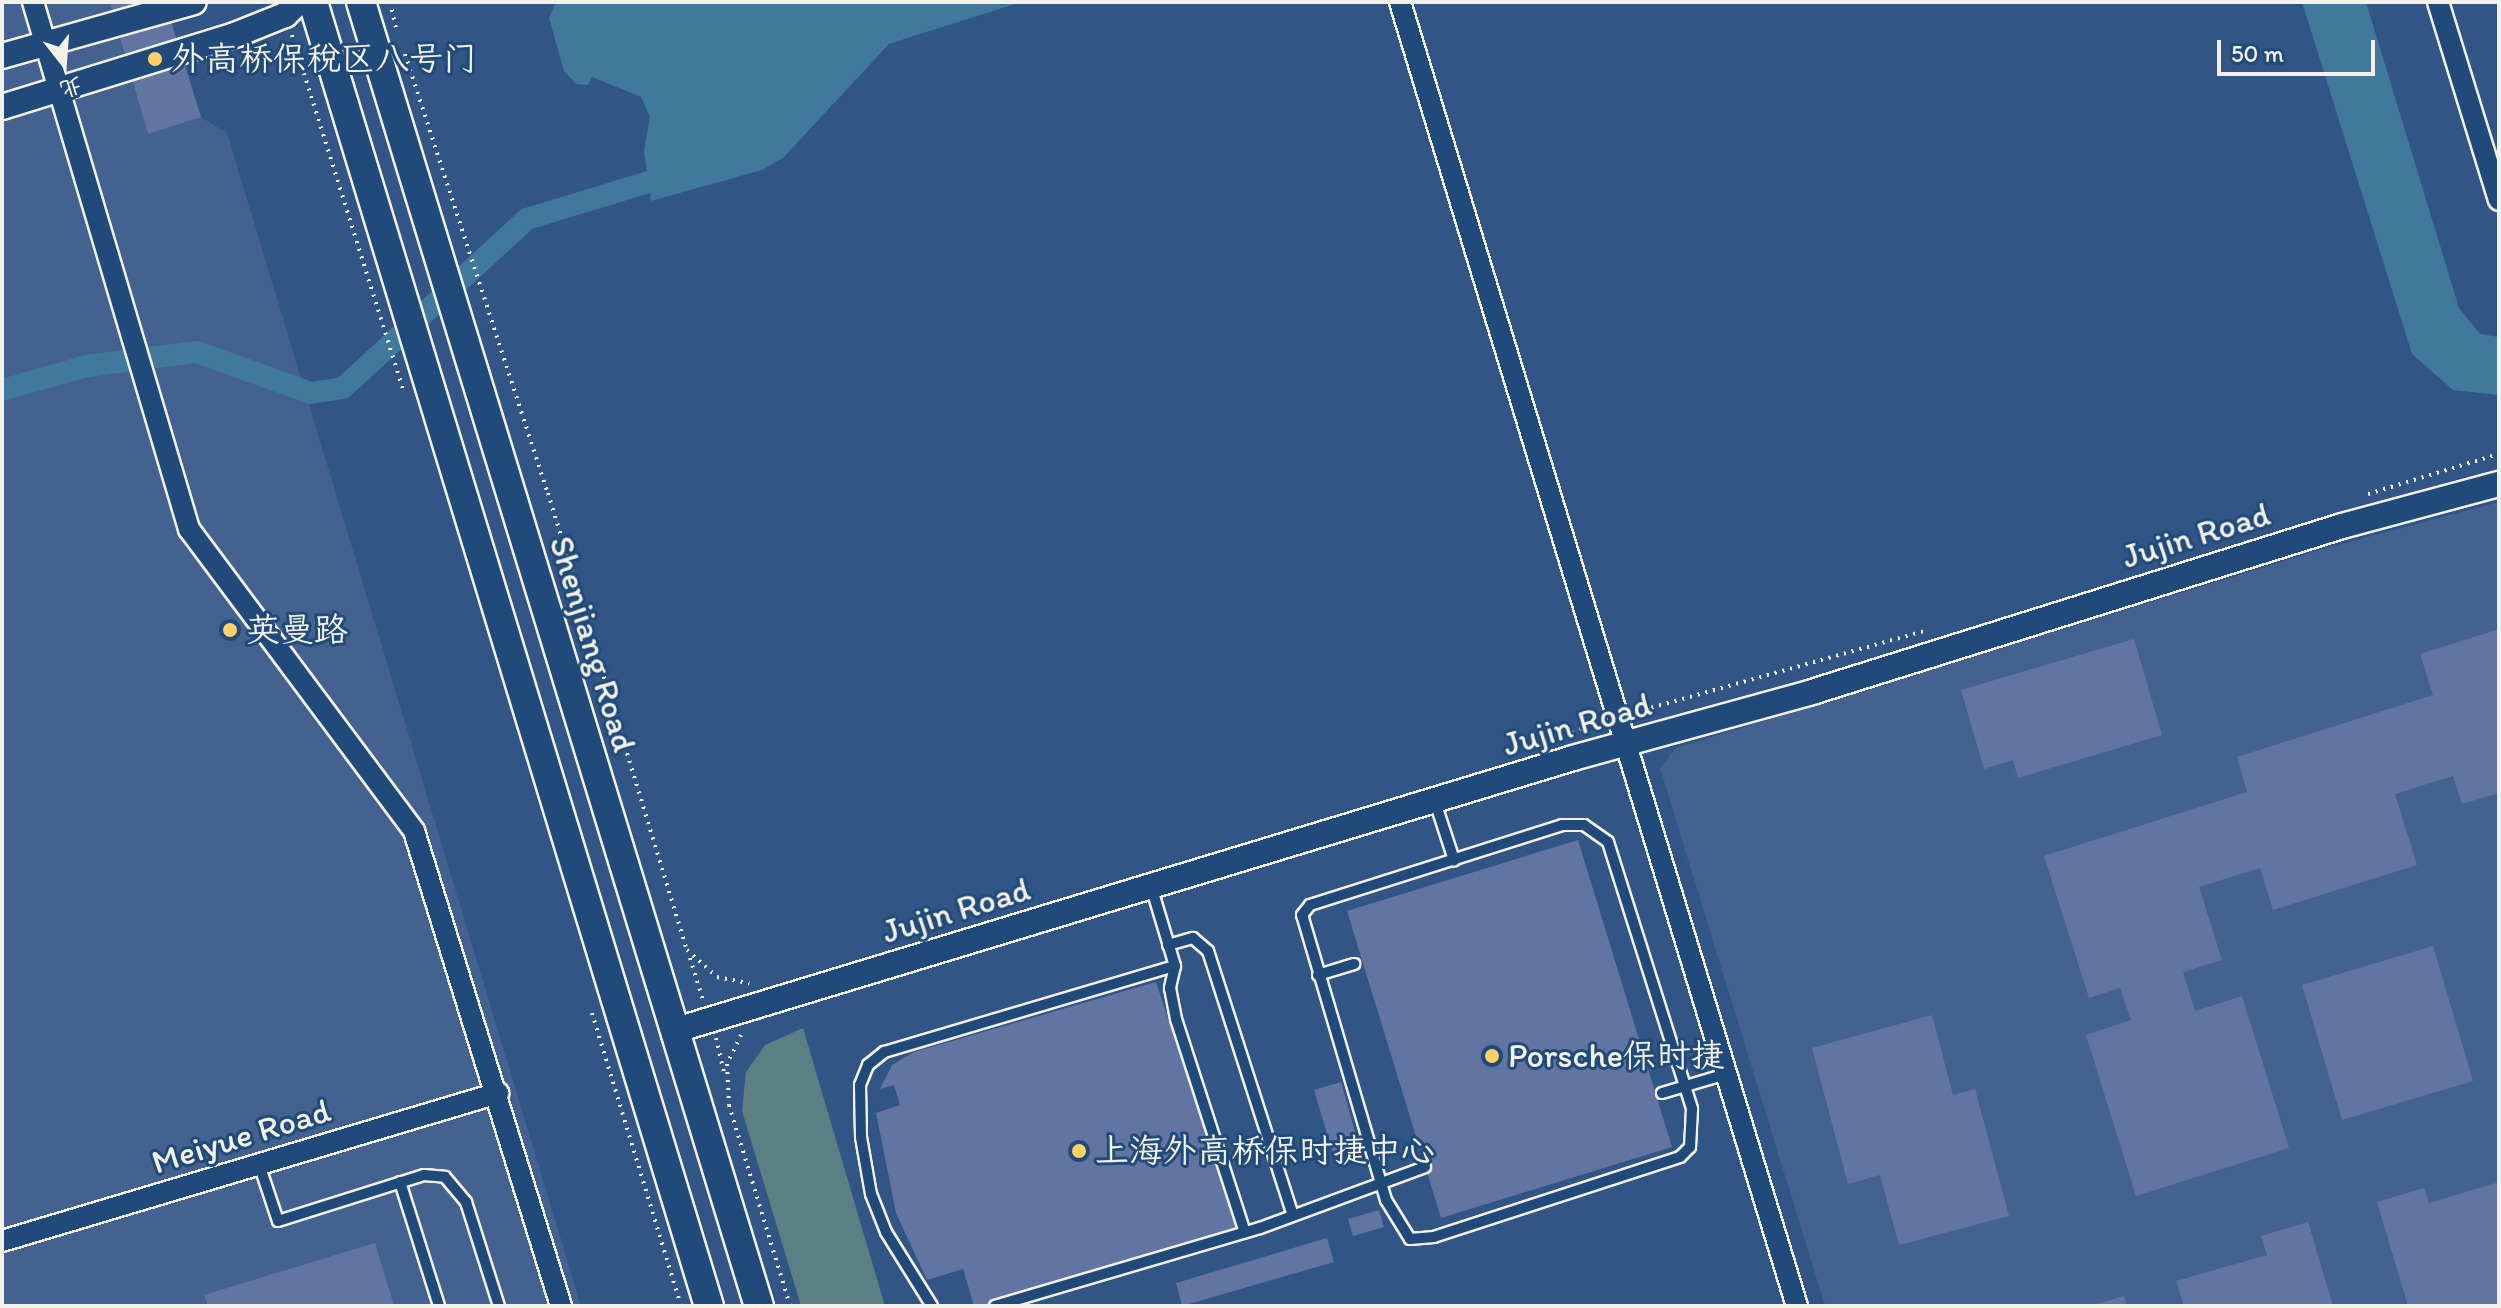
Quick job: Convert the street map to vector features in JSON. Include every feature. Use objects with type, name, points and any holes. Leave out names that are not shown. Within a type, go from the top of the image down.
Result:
[{"type":"main road","points":[[313,2],[709,1306]]},
{"type":"main road","name":"Shenjiang Road","points":[[361,2],[759,1306]]},
{"type":"street","points":[[33,2],[148,400],[189,529],[414,831],[498,1093],[561,1306]]},
{"type":"street","points":[[2,56],[194,2]]},
{"type":"street","points":[[1400,2],[1797,1306]]},
{"type":"street","points":[[2438,2],[2499,200]]},
{"type":"street","points":[[2,107],[292,8]]},
{"type":"street","name":"Jujin Road","points":[[673,1031],[1573,758],[1627,747],[2311,535],[2499,484]]},
{"type":"street","name":"Meiyue Road","points":[[2,1241],[498,1093]]},
{"type":"lane","points":[[1438,811],[1454,860]]},
{"type":"lane","points":[[1562,825],[1584,825],[1608,842],[1683,1087],[1693,1126],[1690,1147],[1680,1157],[1457,1230],[1410,1239],[1394,1217],[1382,1183],[1318,975],[1301,922],[1310,905],[1562,825]]},
{"type":"lane","points":[[1151,886],[1175,966],[1170,988],[1176,1019],[1245,1232]]},
{"type":"lane","points":[[1168,945],[1193,938],[1208,951],[1292,1212]]},
{"type":"lane","points":[[1318,975],[1354,964]]},
{"type":"lane","points":[[932,1306],[886,1232],[871,1194],[861,1137],[860,1085],[868,1065],[884,1052],[1175,966]]},
{"type":"lane","points":[[1662,1093],[1726,1074]]},
{"type":"lane","points":[[259,1164],[278,1221],[424,1175],[445,1177],[460,1191],[499,1306]]},
{"type":"lane","points":[[995,1306],[1245,1232],[1292,1212],[1425,1167]]},
{"type":"lane","points":[[400,1182],[439,1306]]},
{"type":"path","points":[[390,2],[397,30]]},
{"type":"path","points":[[292,8],[371,288],[406,399]]},
{"type":"path","points":[[402,45],[711,1020],[726,1079]]},
{"type":"path","points":[[2365,495],[2499,454]]},
{"type":"path","points":[[1571,733],[1617,716],[1932,629]]},
{"type":"path","points":[[589,1002],[681,1306]]},
{"type":"path","points":[[729,1105],[790,1306]]},
{"type":"shaded area","points":[[2,2],[165,2],[201,117],[227,133],[581,1306],[2,1306]]},
{"type":"shaded area","points":[[556,2],[1021,2],[889,44],[783,158],[762,170],[651,201],[644,151],[650,117],[641,97],[592,77],[588,85],[576,84],[564,71],[549,18]]},
{"type":"shaded area","points":[[2302,2],[2366,2],[2459,308],[2480,334],[2499,337],[2499,395],[2453,390],[2412,354]]},
{"type":"shaded area","points":[[2499,502],[2499,1306],[1825,1306],[1660,768],[1676,748],[2330,547]]},
{"type":"green space","points":[[803,1028],[885,1306],[801,1306],[742,1111],[746,1072],[765,1045]]},
{"type":"building","name":"外高桥保税区八号门","points":[[110,2],[165,2],[201,117],[148,134]]},
{"type":"building","points":[[2499,629],[2499,793],[2462,804],[2453,776],[2395,794],[2417,865],[2273,910],[2260,868],[2199,887],[2222,960],[2183,972],[2195,1011],[2242,996],[2289,1148],[2136,1196],[2086,1035],[2131,1020],[2120,988],[2089,998],[2044,856],[2247,792],[2237,757],[2433,695],[2420,654]]},
{"type":"building","points":[[2134,639],[2162,735],[2018,778],[2013,760],[1984,769],[1961,690]]},
{"type":"building","points":[[1578,840],[1672,1147],[1441,1218],[1347,911]]},
{"type":"building","points":[[2433,946],[2473,1081],[2342,1120],[2302,985]]},
{"type":"building","points":[[1156,982],[1238,1230],[991,1306],[974,1306],[963,1269],[927,1280],[896,1213],[876,1113],[900,1105],[894,1085],[880,1089],[892,1065],[914,1052]]},
{"type":"building","points":[[1932,1015],[1953,1095],[1975,1089],[2009,1216],[1899,1245],[1880,1175],[1848,1184],[1812,1048]]},
{"type":"building","points":[[1341,1082],[1360,1149],[1334,1157],[1314,1090]]},
{"type":"building","points":[[2499,1182],[2499,1306],[2408,1306],[2377,1202],[2424,1188],[2429,1203]]},
{"type":"building","points":[[1379,1210],[1384,1227],[1353,1236],[1348,1219]]},
{"type":"building","points":[[2308,1222],[2333,1306],[2184,1306],[2176,1281],[2267,1255],[2261,1236]]},
{"type":"building","points":[[1327,1238],[1334,1262],[1182,1306],[1176,1283]]},
{"type":"building","points":[[375,1243],[394,1306],[208,1306],[204,1295]]},
{"type":"building","points":[[2124,1296],[2127,1306],[2093,1306],[2093,1305]]},
{"type":"waterway","points":[[2,390],[87,366],[197,352],[311,393],[343,388],[527,219],[672,175]]},
{"type":"place","name":"外高桥保税区八号门","points":[[155,59]]},
{"type":"place","name":"英曼路","points":[[230,630]]},
{"type":"place","name":"Porsche保时捷","points":[[1492,1056]]},
{"type":"place","name":"上海外高桥保时捷中心","points":[[1079,1151]]}]
